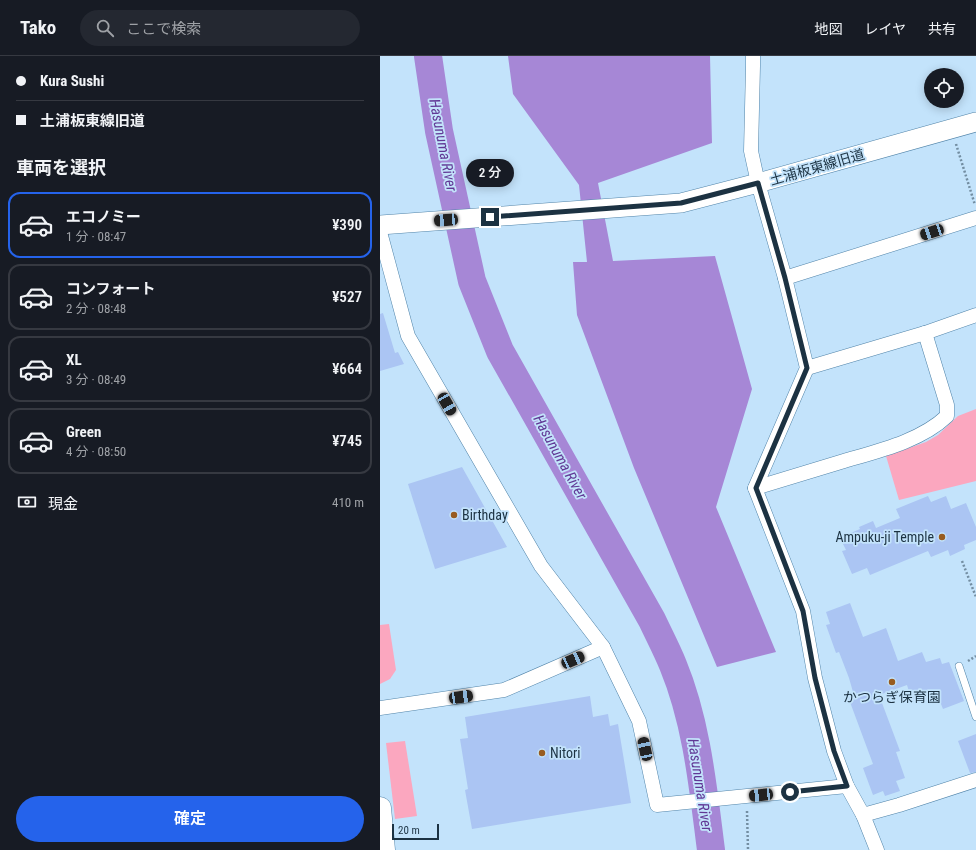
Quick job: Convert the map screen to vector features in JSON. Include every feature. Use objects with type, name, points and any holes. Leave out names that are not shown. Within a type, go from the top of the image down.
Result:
[{"type":"main road","points":[[380,808],[384,850]]},
{"type":"street","points":[[753,56],[754,66],[751,151],[758,183],[785,278],[807,368],[756,488],[803,611],[815,678],[834,751],[847,786],[863,814],[877,850]]},
{"type":"street","name":"土浦板東線旧道","points":[[380,225],[681,203],[976,122]]},
{"type":"street","points":[[785,278],[976,218]]},
{"type":"street","points":[[380,232],[408,336],[541,566],[603,646],[639,720],[657,805],[847,786]]},
{"type":"street","points":[[807,368],[925,333],[976,315]]},
{"type":"street","points":[[756,488],[876,452],[920,435],[937,426],[947,416],[947,405],[925,333]]},
{"type":"street","points":[[380,708],[504,690],[603,646]]},
{"type":"street","points":[[863,814],[899,805],[976,780]]},
{"type":"lane","points":[[959,666],[976,717]]},
{"type":"path","points":[[951,129],[976,209]]},
{"type":"path","points":[[962,561],[976,597]]},
{"type":"path","points":[[747,806],[748,850]]},
{"type":"shaded area","points":[[508,56],[710,56],[712,143],[598,183],[613,261],[715,256],[752,389],[716,507],[776,652],[717,667],[634,468],[577,315],[573,262],[587,262],[579,185],[513,94]]},
{"type":"shaded area","points":[[976,409],[976,481],[899,500],[886,456],[926,442],[938,435],[958,416]]},
{"type":"shaded area","points":[[389,624],[396,670],[390,679],[380,684],[380,625]]},
{"type":"shaded area","points":[[405,741],[417,816],[395,819],[386,743]]},
{"type":"building","points":[[383,313],[395,353],[398,352],[404,364],[380,371],[380,314]]},
{"type":"building","name":"Birthday","points":[[462,467],[507,547],[435,569],[408,484]]},
{"type":"building","name":"Ampuku-ji Temple","points":[[928,496],[931,502],[946,496],[951,509],[966,503],[976,527],[976,540],[964,545],[965,549],[950,556],[948,550],[931,557],[928,551],[870,575],[867,568],[852,574],[842,551],[846,550],[842,542],[848,539],[846,535],[873,521],[876,528],[900,518],[896,509]]},
{"type":"building","points":[[850,603],[863,637],[886,628],[898,661],[922,652],[926,662],[940,658],[942,664],[949,662],[964,701],[943,709],[937,694],[917,701],[911,698],[907,685],[879,695],[900,751],[896,752],[905,778],[896,781],[900,791],[885,796],[883,791],[873,795],[863,768],[873,764],[847,694],[853,692],[849,678],[839,652],[836,653],[826,625],[830,624],[826,612]]},
{"type":"building","name":"Nitori","points":[[590,696],[593,717],[608,714],[610,726],[618,724],[631,803],[472,829],[465,790],[468,789],[460,739],[468,738],[465,717]]},
{"type":"building","points":[[976,734],[976,772],[970,773],[958,741]]},
{"type":"waterway","name":"Hasunuma River","points":[[428,56],[439,131],[472,281],[500,351],[652,620],[671,659],[688,710],[698,756],[711,850]]},
{"type":"place","name":"Birthday","points":[[454,515]]},
{"type":"place","name":"Ampuku-ji Temple","points":[[942,537]]},
{"type":"place","name":"かつらぎ保育園","points":[[892,682]]},
{"type":"place","name":"Nitori","points":[[542,753]]},
{"type":"route","points":[[490,217],[681,203],[758,183],[785,278],[807,368],[756,488],[803,611],[815,678],[834,751],[847,786],[790,792]]}]
